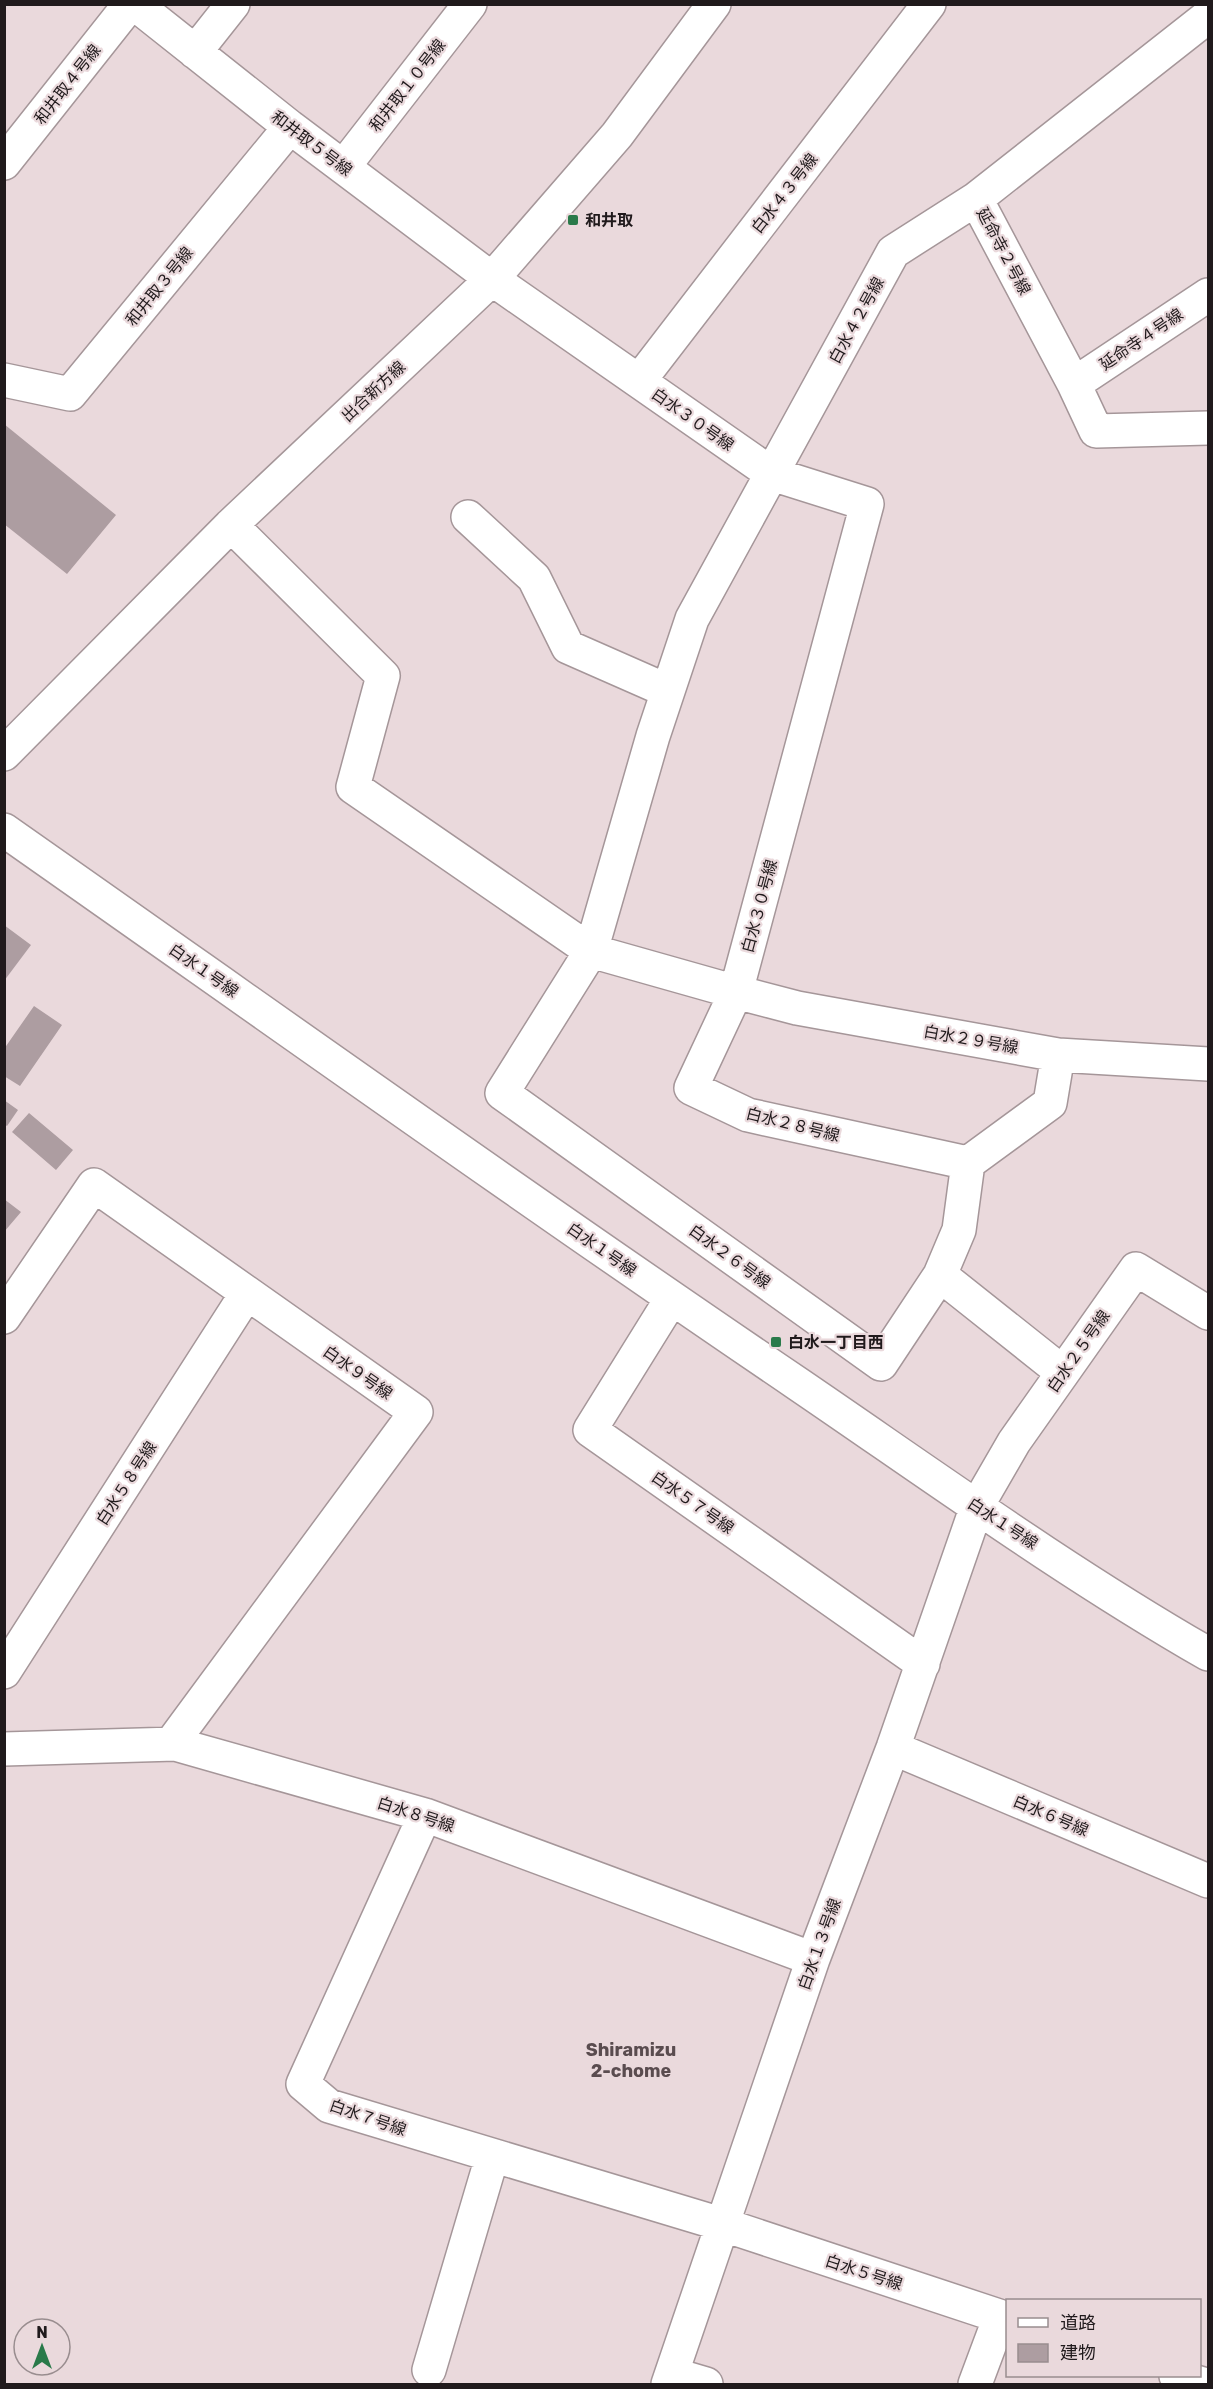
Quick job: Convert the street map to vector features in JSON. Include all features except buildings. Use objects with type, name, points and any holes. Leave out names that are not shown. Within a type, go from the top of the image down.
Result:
[{"type":"street","name":"和井取５号線","points":[[132,4],[290,127],[492,279]]},
{"type":"street","name":"和井取４号線","points":[[4,163],[132,4]]},
{"type":"street","points":[[195,52],[232,4]]},
{"type":"street","name":"和井取１０号線","points":[[344,166],[470,4]]},
{"type":"street","name":"出合新方線","points":[[4,754],[231,525],[492,279],[617,135],[714,4]]},
{"type":"street","name":"白水４３号線","points":[[639,381],[929,4]]},
{"type":"street","name":"延命寺２号線","points":[[1206,14],[976,199],[1074,384],[1096,431],[1209,428]]},
{"type":"street","name":"和井取３号線","points":[[4,380],[70,394],[290,127]]},
{"type":"street","name":"白水４２号線","points":[[591,951],[668,691],[692,619],[893,252],[976,199]]},
{"type":"street","name":"白水３０号線","points":[[492,279],[772,474],[867,504],[736,992]]},
{"type":"street","name":"延命寺４号線","points":[[1074,384],[1209,295]]},
{"type":"street","points":[[468,517],[534,578],[568,647],[668,691]]},
{"type":"street","points":[[231,525],[383,676],[353,787],[591,951],[736,992]]},
{"type":"street","name":"白水１号線","points":[[4,830],[672,1298],[978,1506],[1166,1630],[1209,1654]]},
{"type":"street","name":"白水２６号線","points":[[591,951],[502,1093],[881,1364],[940,1275]]},
{"type":"street","name":"白水２９号線","points":[[736,992],[797,1008],[1058,1055],[1209,1064]]},
{"type":"street","name":"白水２８号線","points":[[736,992],[691,1088],[748,1115],[968,1163]]},
{"type":"street","points":[[1058,1055],[1050,1103],[968,1163],[959,1230],[940,1275],[1062,1372]]},
{"type":"street","name":"白水９号線","points":[[4,1317],[94,1185],[416,1412],[171,1744]]},
{"type":"street","name":"白水２５号線","points":[[978,1506],[1014,1442],[1136,1269],[1209,1313]]},
{"type":"street","name":"白水５８号線","points":[[4,1672],[247,1293]]},
{"type":"street","name":"白水５７号線","points":[[672,1298],[590,1430],[923,1664]]},
{"type":"street","name":"白水１３号線","points":[[670,2379],[813,1959],[893,1748],[978,1506]]},
{"type":"street","name":"白水８号線","points":[[4,1749],[171,1744],[425,1815],[813,1959]]},
{"type":"street","name":"白水６号線","points":[[893,1748],[1209,1881]]},
{"type":"street","name":"白水７号線","points":[[425,1815],[303,2084],[329,2106],[492,2157],[721,2224]]},
{"type":"street","points":[[429,2370],[492,2157]]},
{"type":"street","name":"白水５号線","points":[[721,2224],[1004,2318]]},
{"type":"street","points":[[975,2385],[1004,2318]]},
{"type":"street","points":[[1179,2377],[1203,2385]]},
{"type":"street","points":[[670,2379],[706,2385]]},
{"type":"place","name":"和井取","points":[[573,220]]},
{"type":"place","name":"白水一丁目西","points":[[776,1342]]},
{"type":"district","name":"Shiramizu 2-chome","points":[[631,2060]]}]
